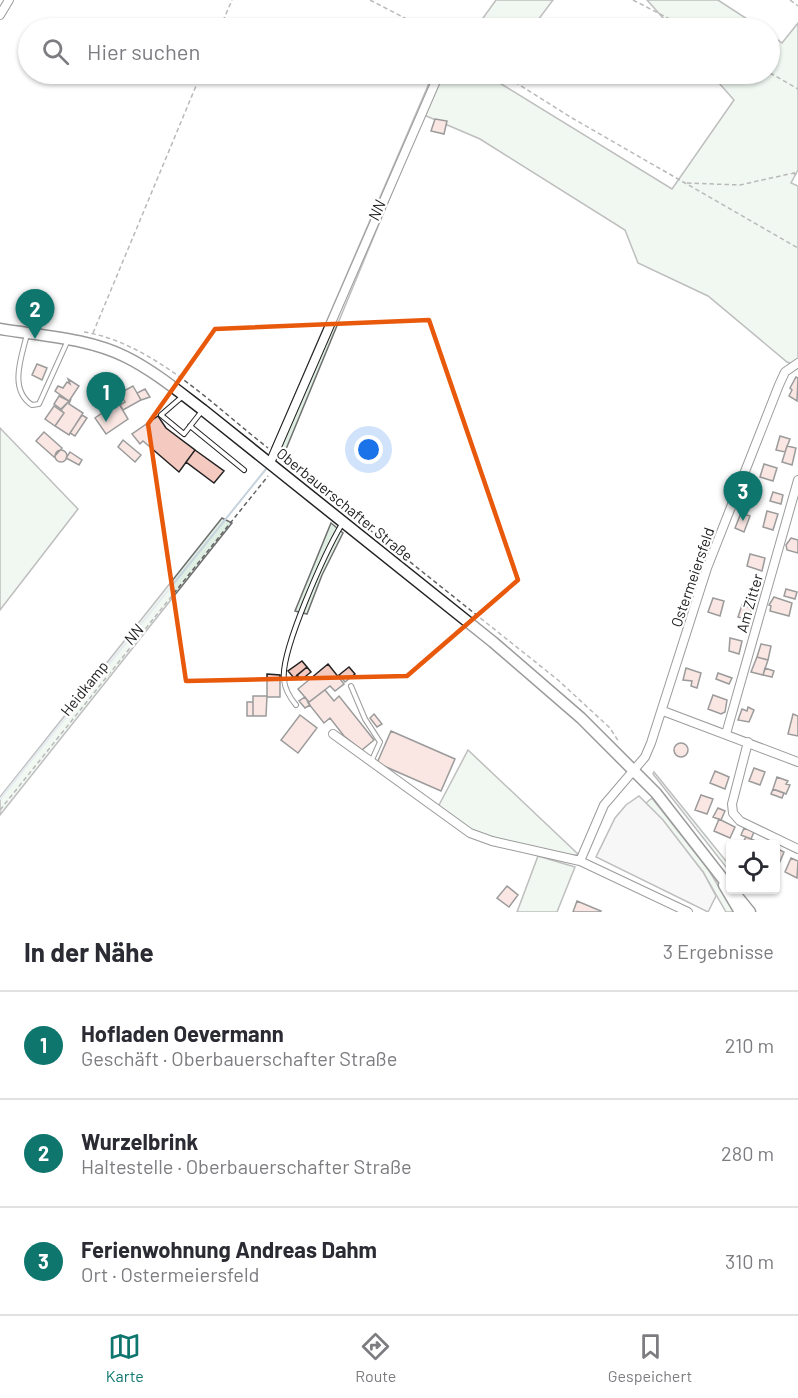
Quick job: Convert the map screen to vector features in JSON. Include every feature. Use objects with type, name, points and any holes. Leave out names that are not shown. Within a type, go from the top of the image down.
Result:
[{"type":"main road","name":"Oberbauerschafter Straße","points":[[0,329],[88,344],[125,357],[184,395],[538,679],[662,801],[726,883]]},
{"type":"main road","name":"Oberbauerschafter Straße","points":[[713,867],[740,912]]},
{"type":"main road","name":"Oberbauerschafter Straße","points":[[735,894],[750,912]]},
{"type":"street","points":[[0,15],[9,0]]},
{"type":"street","points":[[272,465],[435,84]]},
{"type":"street","name":"Ostermeiersfeld","points":[[634,771],[645,757],[663,711],[716,543],[779,385],[786,372],[798,363]]},
{"type":"street","name":"Am Zitter","points":[[726,734],[798,480]]},
{"type":"street","points":[[663,711],[798,762]]},
{"type":"street","points":[[333,734],[470,833],[492,842],[580,861],[688,912]]},
{"type":"street","points":[[748,742],[732,804],[733,813],[740,821],[798,849]]},
{"type":"street","points":[[580,861],[604,805],[634,771]]},
{"type":"lane","points":[[27,333],[18,374],[20,388],[32,405],[39,404],[68,340]]},
{"type":"lane","points":[[184,395],[161,415],[184,434],[203,410]]},
{"type":"lane","points":[[190,426],[244,470]]},
{"type":"lane","points":[[296,705],[286,688],[285,665],[312,586],[342,523]]},
{"type":"lane","points":[[351,686],[365,719],[380,742],[371,762]]},
{"type":"path","points":[[224,18],[232,0]]},
{"type":"path","points":[[370,0],[405,18]]},
{"type":"path","points":[[633,0],[668,18]]},
{"type":"path","points":[[790,0],[798,6]]},
{"type":"path","points":[[780,79],[798,89]]},
{"type":"path","points":[[88,344],[197,84]]},
{"type":"path","points":[[518,84],[572,118],[798,248]]},
{"type":"path","points":[[685,183],[740,185],[798,173]]},
{"type":"path","name":"Heidkamp","points":[[0,810],[230,524],[272,465]]},
{"type":"highlighted area","points":[[429,320],[518,580],[407,676],[186,681],[148,424],[215,329]]},
{"type":"green space","points":[[496,0],[553,0],[540,18],[483,18]]},
{"type":"green space","points":[[647,0],[718,0],[746,18],[663,18]]},
{"type":"green space","points":[[798,23],[798,170],[791,183],[798,186],[798,366],[787,362],[708,296],[638,263],[625,230],[480,139],[424,115],[284,454],[272,448],[429,84],[501,84],[672,189],[734,100],[720,84],[780,84],[780,42],[782,43]]},
{"type":"green space","points":[[0,428],[78,509],[0,610]]},
{"type":"green space","points":[[222,518],[232,523],[0,815],[0,797]]},
{"type":"green space","points":[[331,523],[343,533],[322,575],[307,614],[295,611]]},
{"type":"green space","points":[[468,750],[579,855],[566,855],[484,836],[469,830],[438,807]]},
{"type":"green space","points":[[654,772],[726,861],[726,867],[653,774]]},
{"type":"green space","points":[[652,798],[708,869],[734,912],[726,912],[703,872],[646,803]]},
{"type":"green space","points":[[538,856],[575,867],[557,912],[517,912]]},
{"type":"shaded area","points":[[639,796],[663,820],[703,872],[716,896],[708,912],[596,857],[615,818],[626,805]]},
{"type":"building","points":[[435,119],[447,121],[444,134],[431,131]]},
{"type":"building","points":[[37,364],[47,368],[42,380],[32,375]]},
{"type":"building","points":[[796,377],[798,378],[797,401],[789,396],[792,390],[790,388]]},
{"type":"building","points":[[68,379],[79,386],[69,401],[55,391],[58,386],[63,388],[67,382],[70,384]]},
{"type":"building","points":[[133,386],[141,400],[123,410],[120,405],[125,402],[120,393]]},
{"type":"building","points":[[145,389],[150,397],[141,400],[137,393]]},
{"type":"building","points":[[59,396],[69,401],[61,409],[54,404]]},
{"type":"building","points":[[71,399],[69,404],[83,413],[69,435],[55,426],[64,413],[61,410]]},
{"type":"building","points":[[118,402],[128,419],[106,434],[95,418],[108,409],[106,407],[110,405],[111,407]]},
{"type":"building","points":[[54,406],[64,413],[55,426],[45,419]]},
{"type":"building","points":[[82,415],[87,418],[75,436],[70,433]]},
{"type":"building","points":[[158,416],[166,428],[195,450],[179,472],[143,441],[140,444],[132,434]]},
{"type":"building","points":[[44,432],[62,448],[54,457],[36,441]]},
{"type":"building","points":[[780,436],[790,439],[785,452],[776,450]]},
{"type":"building","points":[[123,440],[141,455],[135,462],[118,447]]},
{"type":"building","points":[[787,446],[796,448],[792,465],[782,462]]},
{"type":"building","points":[[63,450],[67,456],[63,462],[59,462],[55,454]]},
{"type":"building","points":[[195,450],[224,471],[214,483],[186,462]]},
{"type":"building","points":[[70,452],[82,460],[79,465],[66,458]]},
{"type":"building","points":[[764,464],[777,468],[773,481],[760,477]]},
{"type":"building","points":[[773,492],[783,495],[781,504],[770,501]]},
{"type":"building","points":[[767,511],[778,514],[773,530],[763,527]]},
{"type":"building","points":[[741,513],[750,516],[744,532],[735,528]]},
{"type":"building","points":[[791,538],[798,540],[798,553],[787,550],[786,545]]},
{"type":"building","points":[[750,554],[765,558],[762,571],[747,566]]},
{"type":"building","points":[[786,589],[797,592],[795,599],[784,596]]},
{"type":"building","points":[[774,597],[792,603],[789,616],[770,611],[771,606],[769,605]]},
{"type":"building","points":[[713,598],[724,601],[720,616],[708,612]]},
{"type":"building","points":[[742,605],[752,608],[748,620],[738,617]]},
{"type":"building","points":[[730,638],[742,641],[739,654],[729,651]]},
{"type":"building","points":[[761,644],[771,646],[768,660],[757,657]]},
{"type":"building","points":[[757,657],[768,660],[763,675],[751,672]]},
{"type":"building","points":[[302,661],[307,667],[294,678],[288,671]]},
{"type":"building","points":[[328,664],[344,684],[335,691],[330,686],[309,702],[298,689]]},
{"type":"building","points":[[307,667],[311,672],[301,680],[297,675]]},
{"type":"building","points":[[349,667],[355,674],[345,682],[339,675]]},
{"type":"building","points":[[686,668],[701,673],[697,688],[691,686],[692,681],[683,680]]},
{"type":"building","points":[[765,668],[774,671],[772,677],[763,675]]},
{"type":"building","points":[[718,673],[732,678],[729,684],[716,679]]},
{"type":"building","points":[[267,674],[280,675],[280,697],[267,697]]},
{"type":"building","points":[[325,690],[334,701],[339,696],[374,740],[362,750],[344,736],[330,718],[324,723],[308,703]]},
{"type":"building","points":[[713,695],[727,700],[725,712],[721,714],[708,709]]},
{"type":"building","points":[[253,696],[267,696],[266,716],[253,716]]},
{"type":"building","points":[[305,697],[310,705],[305,708],[299,701]]},
{"type":"building","points":[[247,702],[253,702],[253,716],[247,716]]},
{"type":"building","points":[[748,707],[754,710],[749,722],[738,720],[742,709],[747,711]]},
{"type":"building","points":[[374,714],[382,724],[377,727],[370,718]]},
{"type":"building","points":[[793,714],[798,716],[798,736],[788,734]]},
{"type":"building","points":[[300,715],[317,728],[298,753],[281,740]]},
{"type":"building","points":[[391,731],[455,759],[441,791],[377,763]]},
{"type":"building","points":[[678,743],[684,743],[688,750],[684,757],[678,757],[674,753],[674,747]]},
{"type":"building","points":[[754,768],[765,772],[760,785],[749,781]]},
{"type":"building","points":[[715,771],[729,777],[725,789],[710,783]]},
{"type":"building","points":[[777,777],[788,781],[786,784],[790,785],[786,794],[773,789]]},
{"type":"building","points":[[773,789],[784,793],[782,798],[771,794]]},
{"type":"building","points":[[701,795],[713,799],[707,814],[695,810]]},
{"type":"building","points":[[718,808],[725,811],[721,820],[713,817]]},
{"type":"building","points":[[719,819],[735,827],[730,838],[714,831]]},
{"type":"building","points":[[744,828],[754,832],[751,839],[741,835]]},
{"type":"building","points":[[780,850],[784,852],[780,862]]},
{"type":"building","points":[[791,858],[798,861],[797,878],[785,872]]},
{"type":"building","points":[[507,886],[518,895],[509,907],[497,898]]},
{"type":"building","points":[[577,901],[601,911],[573,912]]},
{"type":"waterway","name":"NN","points":[[0,799],[266,469]]},
{"type":"place","name":"Wurzelbrink","points":[[35,339]]},
{"type":"place","name":"Hofladen Oevermann","points":[[106,422]]},
{"type":"place","name":"Ferienwohnung Andreas Dahm","points":[[743,521]]}]
